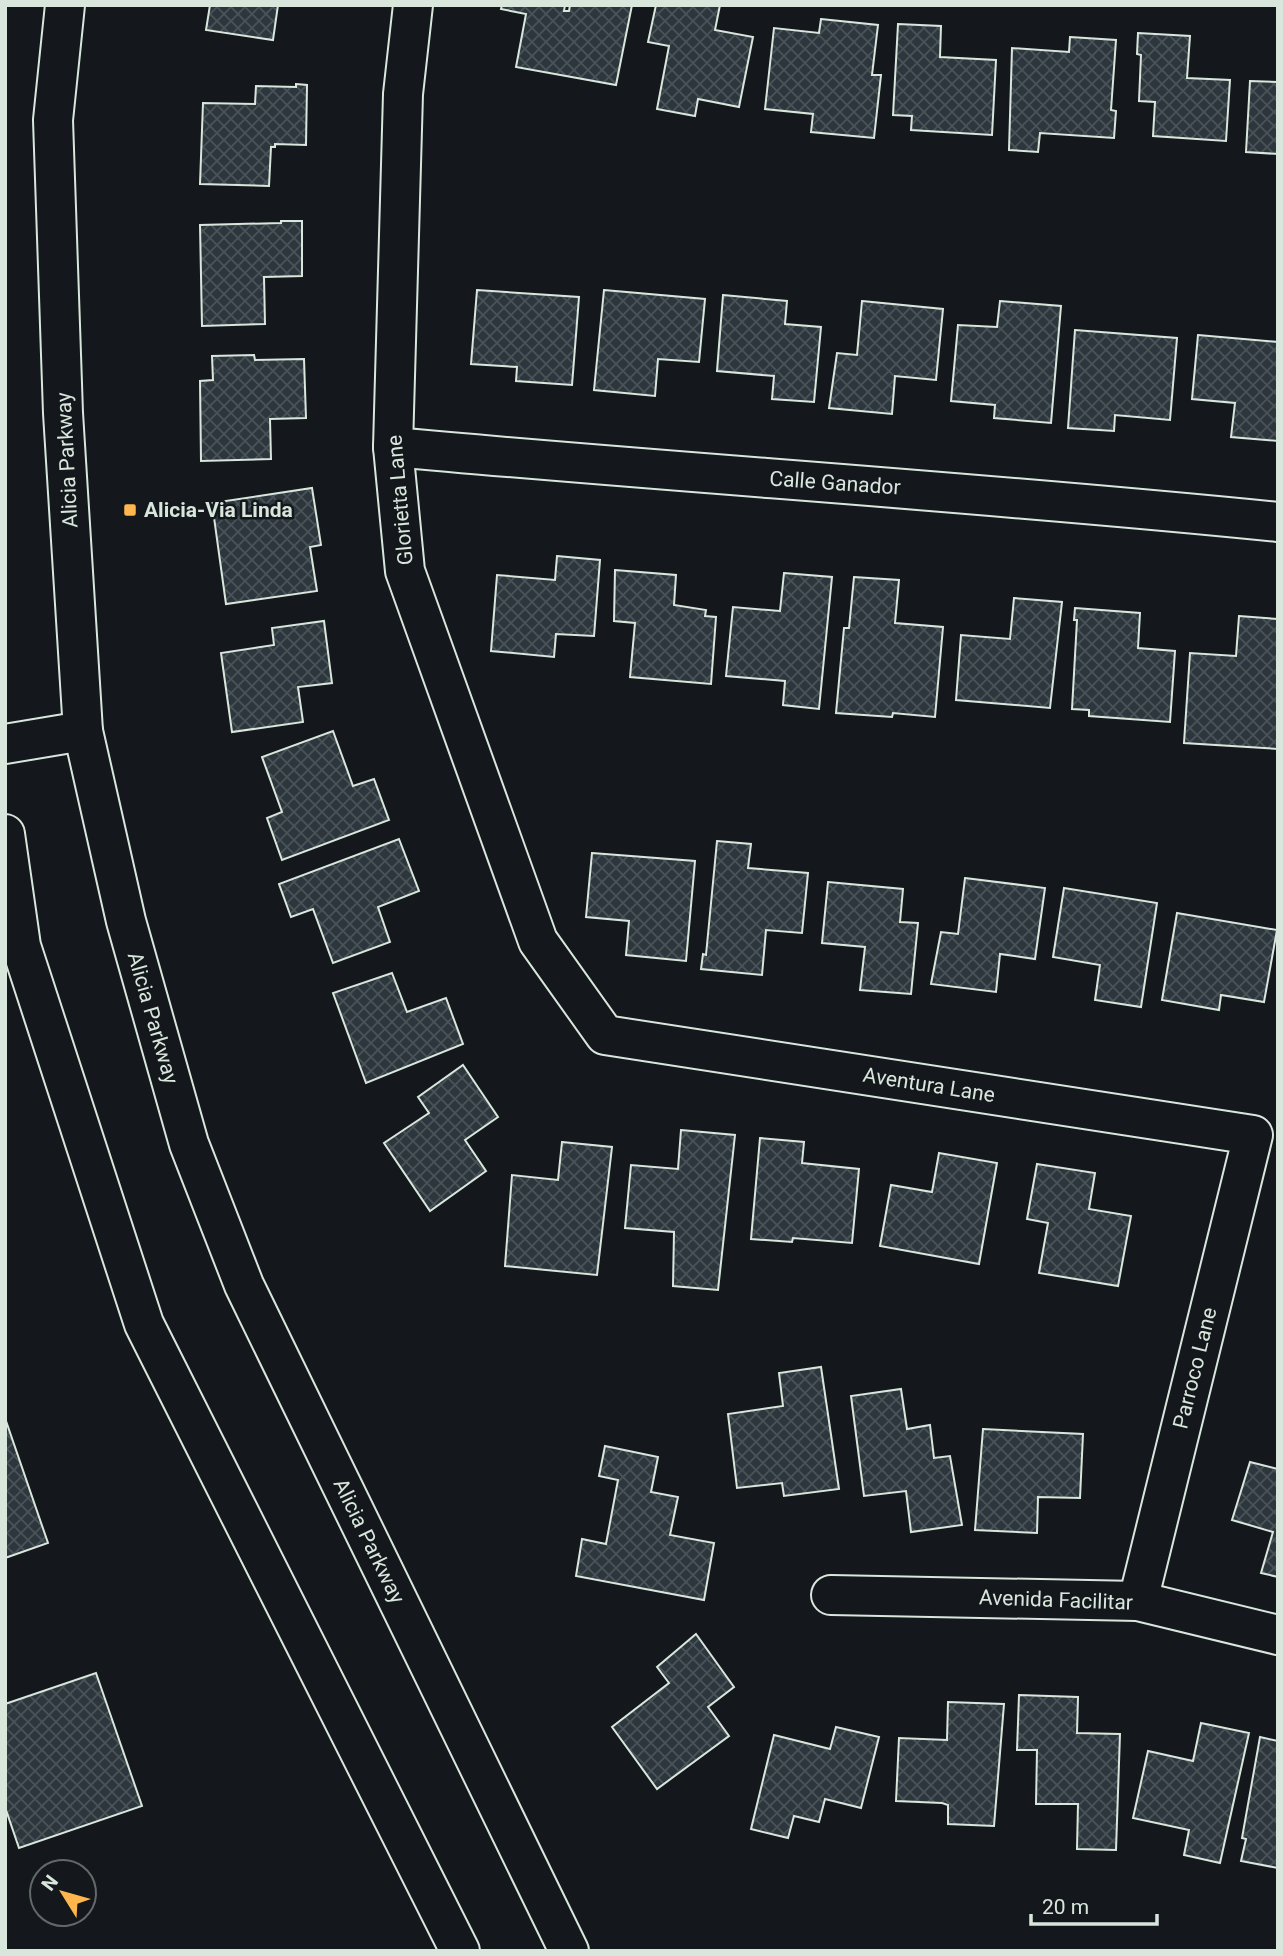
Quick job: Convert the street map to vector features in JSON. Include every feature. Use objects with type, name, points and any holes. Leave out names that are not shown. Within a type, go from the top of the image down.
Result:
[{"type":"street","name":"Alicia Parkway","points":[[65,5],[53,120],[64,413],[83,731],[126,921],[189,1144],[244,1285],[569,1951]]},
{"type":"street","name":"Glorietta Lane","points":[[413,5],[403,94],[393,447],[405,571],[538,941],[605,1035]]},
{"type":"street","name":"Calle Ganador","points":[[393,447],[611,467],[1017,496],[1278,522]]},
{"type":"street","points":[[5,744],[83,731]]},
{"type":"street","points":[[5,834],[21,946],[144,1324],[460,1951]]},
{"type":"street","name":"Aventura Lane","points":[[605,1035],[1253,1135]]},
{"type":"street","name":"Parroco Lane","points":[[1138,1601],[1253,1135]]},
{"type":"street","name":"Avenida Facilitar","points":[[831,1595],[1138,1601],[1278,1635]]},
{"type":"building","points":[[210,5],[278,5],[273,40],[206,30]]},
{"type":"building","points":[[502,5],[565,5],[564,11],[569,11],[570,5],[632,5],[616,85],[516,67],[526,14],[501,9]]},
{"type":"building","points":[[656,5],[720,5],[715,30],[753,37],[739,107],[698,99],[695,116],[657,109],[669,46],[648,42]]},
{"type":"building","points":[[821,19],[878,25],[872,75],[881,75],[874,138],[811,132],[813,114],[765,109],[774,28],[819,33]]},
{"type":"building","points":[[898,24],[941,26],[940,57],[996,60],[992,135],[911,130],[912,116],[893,115]]},
{"type":"building","points":[[1138,33],[1190,36],[1187,78],[1230,80],[1226,141],[1153,136],[1155,102],[1139,101],[1141,55],[1137,54]]},
{"type":"building","points":[[1070,37],[1116,40],[1111,110],[1116,111],[1114,138],[1040,133],[1038,152],[1009,150],[1012,48],[1069,52]]},
{"type":"building","points":[[1250,81],[1278,82],[1278,154],[1246,152]]},
{"type":"building","points":[[296,84],[307,85],[306,145],[275,144],[275,147],[271,147],[269,186],[200,184],[203,103],[255,104],[256,86],[296,87]]},
{"type":"building","points":[[302,221],[302,276],[264,277],[265,324],[202,326],[200,225]]},
{"type":"building","points":[[477,290],[579,297],[572,385],[516,381],[517,367],[471,364]]},
{"type":"building","points":[[604,290],[705,299],[699,362],[658,359],[655,396],[594,390]]},
{"type":"building","points":[[723,295],[787,301],[785,324],[821,327],[814,402],[772,399],[774,376],[717,371]]},
{"type":"building","points":[[862,301],[943,309],[936,380],[895,376],[892,414],[829,408],[837,353],[857,355]]},
{"type":"building","points":[[1000,301],[1061,306],[1051,423],[994,418],[995,405],[951,401],[958,325],[997,327]]},
{"type":"building","points":[[1075,330],[1177,338],[1170,420],[1115,415],[1114,431],[1068,428]]},
{"type":"building","points":[[1198,335],[1278,342],[1278,441],[1231,437],[1235,403],[1192,399]]},
{"type":"building","points":[[254,355],[255,360],[304,359],[306,418],[270,419],[271,459],[201,461],[200,381],[213,380],[212,356]]},
{"type":"building","points":[[312,488],[321,545],[310,547],[317,591],[226,604],[212,503]]},
{"type":"building","points":[[557,556],[600,560],[594,636],[556,634],[554,657],[491,651],[497,575],[555,580]]},
{"type":"building","points":[[615,570],[676,575],[674,605],[706,610],[705,616],[716,617],[711,684],[630,677],[635,623],[614,621]]},
{"type":"building","points":[[784,573],[832,577],[819,709],[783,705],[785,681],[726,676],[733,607],[780,611]]},
{"type":"building","points":[[854,577],[899,580],[895,623],[943,627],[935,717],[893,713],[892,717],[836,713],[844,628],[849,628]]},
{"type":"building","points":[[1014,598],[1062,602],[1050,708],[956,700],[961,635],[1010,639]]},
{"type":"building","points":[[1075,608],[1140,613],[1138,648],[1175,651],[1170,722],[1089,716],[1089,710],[1072,709],[1077,620],[1074,620]]},
{"type":"building","points":[[1239,616],[1278,619],[1278,749],[1184,743],[1190,653],[1236,656]]},
{"type":"building","points":[[324,621],[332,683],[298,687],[303,722],[232,732],[221,653],[274,645],[272,628]]},
{"type":"building","points":[[333,731],[353,786],[374,779],[389,820],[282,860],[267,818],[282,812],[262,757]]},
{"type":"building","points":[[399,839],[419,891],[378,907],[390,942],[333,963],[313,909],[291,917],[279,884]]},
{"type":"building","points":[[717,841],[751,844],[748,868],[808,873],[802,933],[766,930],[762,975],[701,969],[703,954],[706,955]]},
{"type":"building","points":[[592,853],[695,861],[686,961],[626,955],[629,921],[586,917]]},
{"type":"building","points":[[965,878],[1045,888],[1035,959],[1000,954],[996,992],[931,984],[941,932],[958,934]]},
{"type":"building","points":[[828,882],[903,889],[900,922],[918,923],[911,994],[860,990],[865,947],[822,943]]},
{"type":"building","points":[[1064,888],[1157,903],[1141,1007],[1095,1000],[1100,965],[1053,957]]},
{"type":"building","points":[[1177,913],[1277,930],[1264,1002],[1221,995],[1219,1010],[1162,1000]]},
{"type":"building","points":[[392,973],[407,1012],[446,998],[463,1044],[366,1083],[333,993]]},
{"type":"building","points":[[463,1065],[498,1117],[465,1140],[486,1171],[430,1211],[384,1143],[429,1113],[418,1097]]},
{"type":"building","points":[[681,1130],[735,1135],[718,1290],[673,1286],[674,1232],[625,1228],[631,1165],[678,1169]]},
{"type":"building","points":[[760,1138],[804,1142],[802,1163],[859,1169],[852,1243],[793,1238],[792,1242],[751,1239]]},
{"type":"building","points":[[562,1142],[612,1147],[597,1275],[505,1266],[512,1175],[558,1180]]},
{"type":"building","points":[[939,1153],[997,1163],[979,1264],[880,1246],[891,1185],[932,1192]]},
{"type":"building","points":[[1037,1164],[1095,1173],[1089,1209],[1131,1216],[1118,1286],[1039,1273],[1048,1223],[1027,1219]]},
{"type":"building","points":[[821,1367],[839,1489],[784,1496],[782,1483],[737,1488],[728,1414],[783,1406],[779,1373]]},
{"type":"building","points":[[901,1389],[907,1429],[930,1425],[934,1458],[950,1456],[962,1525],[911,1532],[906,1491],[864,1496],[851,1396]]},
{"type":"building","points":[[5,1418],[48,1543],[5,1558]]},
{"type":"building","points":[[983,1429],[1083,1434],[1080,1498],[1038,1497],[1037,1533],[975,1530]]},
{"type":"building","points":[[605,1446],[658,1457],[651,1492],[678,1497],[670,1535],[714,1543],[704,1600],[576,1576],[582,1539],[606,1544],[618,1480],[599,1476]]},
{"type":"building","points":[[1250,1462],[1278,1469],[1278,1577],[1261,1573],[1273,1532],[1232,1520]]},
{"type":"building","points":[[696,1634],[734,1687],[708,1707],[729,1736],[657,1789],[612,1727],[669,1683],[657,1667]]},
{"type":"building","points":[[96,1673],[142,1806],[19,1848],[5,1807],[5,1704]]},
{"type":"building","points":[[1019,1695],[1078,1697],[1077,1733],[1120,1734],[1116,1850],[1077,1849],[1078,1804],[1036,1804],[1037,1750],[1017,1750]]},
{"type":"building","points":[[948,1702],[1004,1704],[994,1826],[948,1824],[948,1805],[942,1803],[896,1801],[899,1738],[947,1740]]},
{"type":"building","points":[[1201,1723],[1249,1733],[1220,1863],[1184,1855],[1189,1830],[1133,1818],[1148,1751],[1193,1761]]},
{"type":"building","points":[[836,1727],[879,1737],[861,1808],[825,1799],[819,1822],[794,1816],[788,1838],[751,1829],[774,1735],[830,1749]]},
{"type":"building","points":[[1260,1737],[1278,1741],[1278,1868],[1241,1861],[1246,1839],[1242,1838]]},
{"type":"place","name":"Alicia-Via Linda","points":[[130,510]]}]
